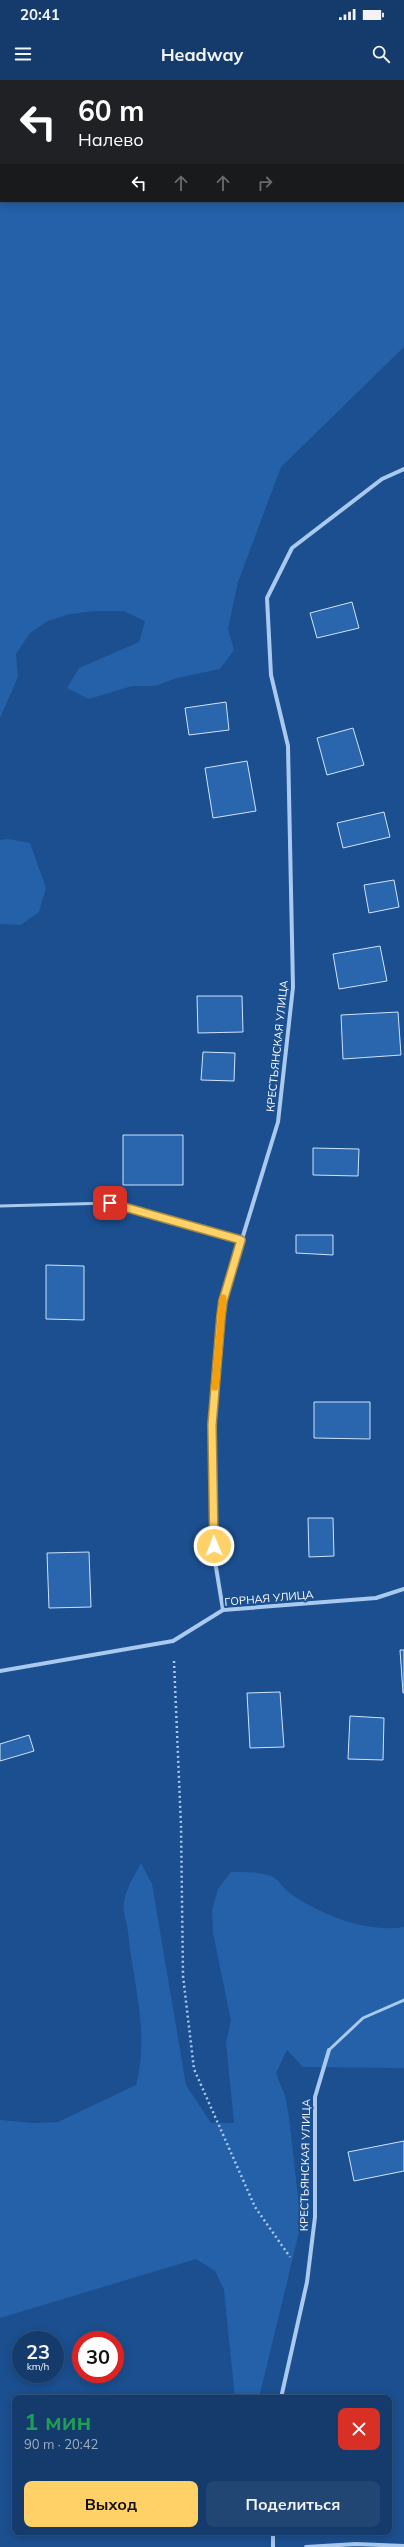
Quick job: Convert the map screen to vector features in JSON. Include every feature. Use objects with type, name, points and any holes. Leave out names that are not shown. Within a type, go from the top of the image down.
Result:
[{"type":"street","name":"КРЕСТЬЯНСКАЯ УЛИЦА","points":[[223,1610],[215,1561],[212,1425],[223,1301],[278,1122],[293,987],[288,746],[271,675],[267,598],[292,548],[382,479],[404,469]]},
{"type":"street","name":"ГОРНАЯ УЛИЦА","points":[[0,1671],[173,1641],[223,1610],[376,1598],[404,1589]]},
{"type":"street","name":"КРЕСТЬЯНСКАЯ УЛИЦА","points":[[282,2395],[307,2282],[315,2217],[315,2097],[329,2050]]},
{"type":"street","points":[[273,2535],[273,2547]]},
{"type":"street","points":[[306,2547],[356,2544],[404,2546]]},
{"type":"lane","points":[[0,1206],[110,1203],[241,1240]]},
{"type":"lane","points":[[329,2050],[363,2018],[404,2000]]},
{"type":"path","points":[[173,1641],[181,1826],[183,1976],[194,2069],[255,2207],[307,2282]]},
{"type":"shaded area","points":[[0,202],[404,202],[404,347],[281,467],[238,582],[228,629],[234,650],[220,669],[177,678],[155,686],[132,686],[89,699],[67,688],[79,668],[139,642],[145,621],[123,611],[95,611],[70,614],[48,621],[30,633],[16,654],[18,677],[0,718]]},
{"type":"shaded area","points":[[8,839],[30,843],[46,888],[39,912],[21,925],[0,924],[0,840]]},
{"type":"shaded area","points":[[141,1863],[152,1884],[186,2085],[211,2123],[234,2123],[226,2042],[231,2021],[213,1933],[212,1910],[218,1889],[231,1872],[257,1873],[273,1877],[289,1892],[303,1902],[345,1921],[375,1927],[404,1927],[404,2068],[303,2067],[287,2050],[276,2073],[285,2096],[289,2117],[301,2224],[260,2395],[235,2395],[224,2290],[215,2271],[196,2259],[0,2318],[0,2120],[33,2123],[58,2122],[136,2085],[140,2066],[141,2027],[124,1913],[125,1897],[133,1877]]},
{"type":"building","points":[[352,602],[359,628],[317,638],[310,613]]},
{"type":"building","points":[[226,702],[229,730],[189,735],[185,708]]},
{"type":"building","points":[[353,728],[364,765],[327,775],[317,738]]},
{"type":"building","points":[[247,761],[256,811],[213,818],[205,768]]},
{"type":"building","points":[[384,812],[390,837],[343,848],[337,823]]},
{"type":"building","points":[[394,880],[399,907],[369,913],[364,885]]},
{"type":"building","points":[[380,946],[387,981],[339,989],[333,954]]},
{"type":"building","points":[[197,996],[242,996],[243,1032],[198,1033]]},
{"type":"building","points":[[398,1012],[401,1055],[343,1059],[341,1015]]},
{"type":"building","points":[[203,1052],[235,1053],[234,1081],[201,1080]]},
{"type":"building","points":[[123,1135],[183,1135],[183,1185],[123,1185]]},
{"type":"building","points":[[313,1148],[359,1149],[358,1176],[313,1175]]},
{"type":"building","points":[[296,1235],[333,1235],[333,1255],[296,1253]]},
{"type":"building","points":[[46,1265],[84,1266],[84,1320],[46,1319]]},
{"type":"building","points":[[314,1402],[370,1402],[370,1439],[314,1438]]},
{"type":"building","points":[[308,1518],[333,1518],[334,1556],[309,1557]]},
{"type":"building","points":[[89,1552],[91,1607],[49,1608],[47,1553]]},
{"type":"building","points":[[400,1650],[404,1650],[404,1693],[403,1693]]},
{"type":"building","points":[[280,1692],[284,1747],[250,1748],[247,1693]]},
{"type":"building","points":[[350,1716],[384,1718],[383,1760],[348,1759]]},
{"type":"building","points":[[29,1735],[34,1751],[0,1761],[0,1744]]},
{"type":"building","points":[[404,2141],[404,2171],[354,2181],[348,2152]]},
{"type":"slow traffic","points":[[215,1387],[223,1298]]},
{"type":"route","points":[[110,1203],[241,1240],[223,1301],[221,1316],[212,1425],[214,1546]]}]
